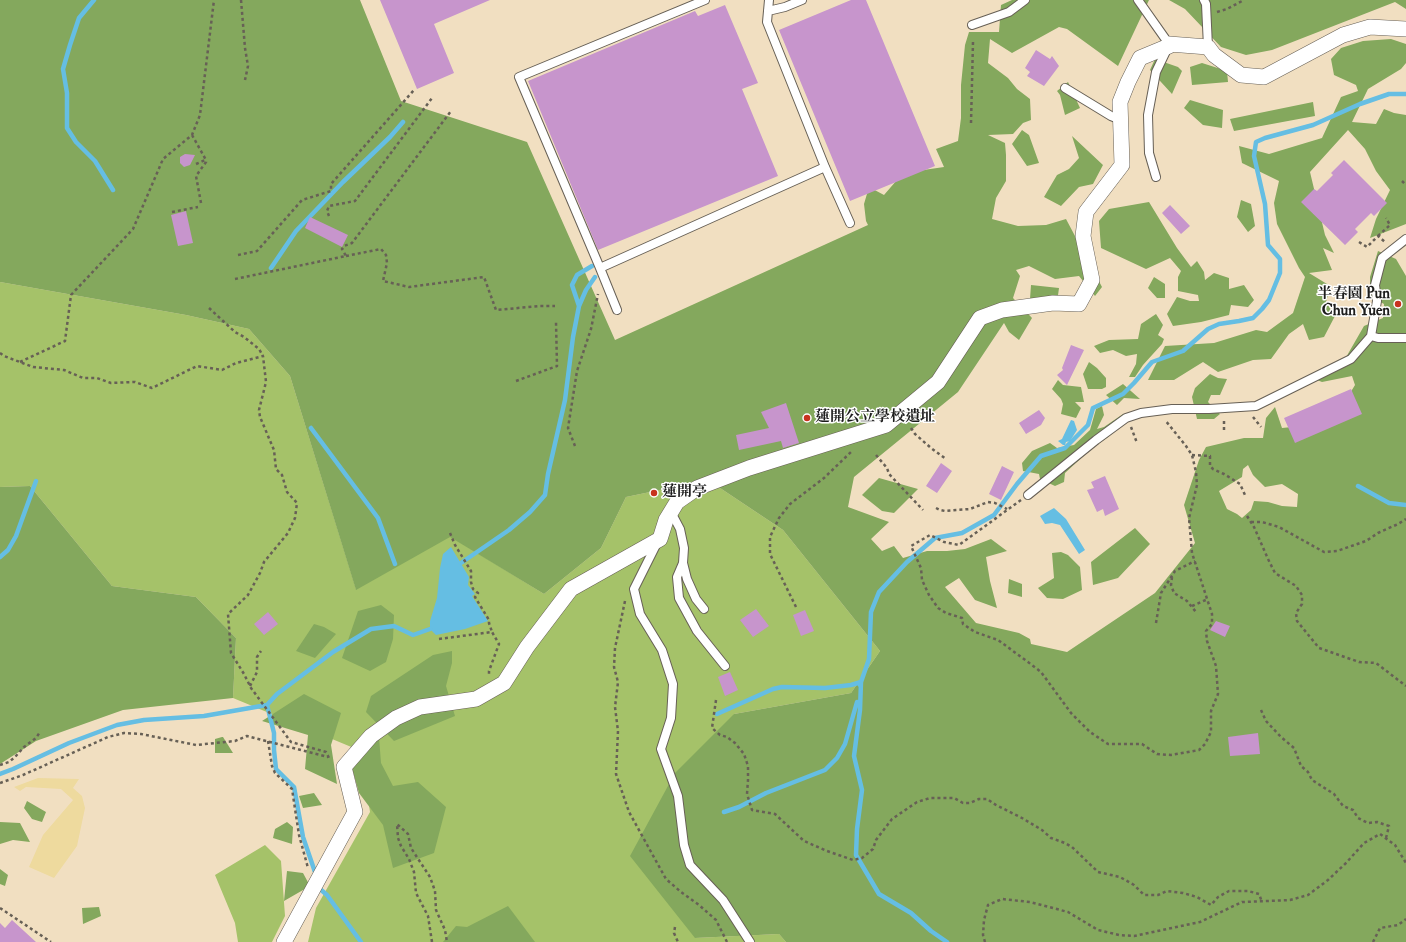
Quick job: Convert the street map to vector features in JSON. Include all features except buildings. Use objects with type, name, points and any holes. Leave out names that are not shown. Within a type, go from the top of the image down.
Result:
[{"type":"street","points":[[284,942],[355,812],[344,768],[371,736],[396,718],[420,707],[476,699],[504,683],[527,647],[571,589],[660,539],[666,520],[677,502],[697,488],[749,468],[886,425],[938,382],[980,318],[1002,310],[1053,303],[1079,304],[1092,280],[1083,236],[1086,212],[1122,165],[1120,102],[1140,58],[1169,45],[1208,47],[1214,55],[1241,75],[1264,77],[1343,35],[1370,27],[1406,30]]},
{"type":"lane","points":[[617,310],[519,77],[705,0]]},
{"type":"lane","points":[[769,0],[767,22],[825,167],[850,223]]},
{"type":"lane","points":[[768,11],[785,7],[802,0]]},
{"type":"lane","points":[[972,25],[1009,12],[1025,0]]},
{"type":"lane","points":[[1138,0],[1169,45],[1156,72],[1148,115],[1149,153],[1156,177]]},
{"type":"lane","points":[[1204,0],[1208,47]]},
{"type":"lane","points":[[1064,88],[1111,116],[1121,120]]},
{"type":"lane","points":[[601,271],[825,167]]},
{"type":"lane","points":[[1028,495],[1096,440],[1126,418],[1140,413],[1172,409],[1209,409],[1256,406],[1351,359],[1371,336],[1377,301],[1375,285],[1382,258],[1406,239]]},
{"type":"lane","points":[[1371,336],[1378,338],[1406,338]]},
{"type":"lane","points":[[671,512],[680,530],[684,548],[683,562],[677,578],[679,598],[697,630],[725,666]]},
{"type":"lane","points":[[660,539],[634,589],[640,614],[662,650],[672,684],[670,718],[661,749],[678,796],[684,845],[690,865],[723,900],[750,942]]},
{"type":"lane","points":[[683,562],[687,579],[696,599],[704,609]]},
{"type":"path","points":[[19,362],[65,341],[71,295],[133,229],[163,159],[192,135],[200,115],[214,0]]},
{"type":"path","points":[[241,0],[248,66],[245,80]]},
{"type":"path","points":[[1206,14],[1227,9],[1244,0]]},
{"type":"path","points":[[971,123],[973,42]]},
{"type":"path","points":[[238,255],[257,251],[302,200],[331,191],[331,184],[414,90]]},
{"type":"path","points":[[328,216],[327,210],[329,206],[355,201],[432,98]]},
{"type":"path","points":[[346,256],[342,249],[344,246],[352,243],[451,111]]},
{"type":"path","points":[[192,135],[206,160]]},
{"type":"path","points":[[196,164],[206,160]]},
{"type":"path","points":[[201,203],[196,176],[206,160]]},
{"type":"path","points":[[1402,181],[1406,185]]},
{"type":"path","points":[[172,212],[198,207]]},
{"type":"path","points":[[1359,242],[1367,247],[1390,225],[1386,218]]},
{"type":"path","points":[[1378,236],[1384,241]]},
{"type":"path","points":[[235,280],[381,249],[386,255],[388,263],[383,281],[409,287],[484,277],[496,310],[555,306]]},
{"type":"path","points":[[575,446],[568,428],[569,421],[577,371],[590,329],[601,271]]},
{"type":"path","points":[[209,308],[235,332],[259,349],[263,356],[266,382],[260,417],[274,450],[276,469],[282,476],[287,492],[297,503],[295,518],[288,533],[264,562],[248,595],[228,614],[231,653],[250,687],[291,742],[326,752],[329,758]]},
{"type":"path","points":[[516,381],[557,366],[556,322]]},
{"type":"path","points":[[0,353],[33,367],[64,370],[83,378],[97,378],[111,383],[135,382],[152,388],[197,366],[222,370],[236,363],[263,356]]},
{"type":"path","points":[[1028,495],[959,545],[944,542],[930,535],[912,546],[921,568],[922,580],[929,595],[938,608],[946,613],[962,618],[963,624],[975,632],[998,640],[1041,672],[1071,714],[1090,732],[1108,744],[1142,744],[1157,754],[1171,755],[1200,750],[1211,732],[1211,711],[1218,694],[1216,666],[1207,641],[1206,632],[1212,624],[1212,614],[1192,553],[1189,518],[1197,485],[1196,472],[1192,456],[1186,446],[1158,411]]},
{"type":"path","points":[[1130,426],[1137,443]]},
{"type":"path","points":[[911,428],[920,438],[946,459]]},
{"type":"path","points":[[796,607],[770,554],[770,537],[779,518],[790,504],[824,478],[862,442],[866,432]]},
{"type":"path","points":[[876,455],[887,468],[889,474],[923,510]]},
{"type":"path","points":[[1192,456],[1210,456],[1210,466],[1240,484],[1245,495]]},
{"type":"path","points":[[936,508],[945,511],[970,510],[988,502],[995,503],[1008,510]]},
{"type":"path","points":[[1246,516],[1251,522],[1262,543],[1275,573],[1296,586],[1302,595],[1302,604],[1296,613],[1297,621],[1319,648],[1359,662],[1376,663],[1406,686]]},
{"type":"path","points":[[1251,522],[1262,522],[1279,527],[1324,552],[1337,551],[1366,541],[1378,533],[1398,524],[1406,518]]},
{"type":"path","points":[[450,533],[455,545],[471,571],[471,582],[473,589],[478,593],[475,597],[489,620],[492,632],[499,644],[489,674],[512,670]]},
{"type":"path","points":[[1156,623],[1161,593],[1176,571],[1194,561]]},
{"type":"path","points":[[1172,577],[1171,585],[1174,593],[1187,601],[1196,612]]},
{"type":"path","points":[[634,589],[626,598],[615,648],[614,667],[618,682],[615,707],[618,731],[616,774],[629,812],[666,879],[716,920],[727,942]]},
{"type":"path","points":[[1192,606],[1208,599]]},
{"type":"path","points":[[439,639],[492,632]]},
{"type":"path","points":[[250,687],[257,672],[257,657],[261,651]]},
{"type":"path","points":[[716,700],[712,728],[720,735],[727,737],[735,743],[744,754],[748,766],[747,794],[752,810],[775,814],[804,841],[827,851],[853,860],[862,858],[873,849],[876,840],[892,819],[917,802],[930,798],[954,798],[964,803],[970,803],[979,799],[987,799],[1042,830],[1051,838],[1072,847],[1098,872],[1120,877],[1134,885],[1144,894],[1158,895],[1167,891],[1183,893],[1197,897],[1211,905],[1218,897],[1229,891],[1248,891],[1259,894],[1262,902]]},
{"type":"path","points":[[1261,710],[1266,721],[1294,748],[1301,766],[1308,772],[1312,780],[1334,794],[1343,806],[1353,810],[1358,818],[1368,823],[1377,822],[1389,826],[1386,838]]},
{"type":"path","points":[[0,765],[9,762],[24,747],[36,738],[40,732]]},
{"type":"path","points":[[0,783],[23,775],[108,737],[124,733],[141,734],[196,745],[236,741],[247,736],[329,758],[344,768]]},
{"type":"path","points":[[269,741],[272,766],[275,773],[292,789],[294,809],[306,860],[316,884]]},
{"type":"path","points":[[432,942],[428,916],[416,893],[414,872],[398,838],[397,824],[408,834],[411,848],[430,877],[435,891],[436,910],[445,930],[447,942]]},
{"type":"path","points":[[985,942],[983,935],[984,920],[988,905],[1002,899],[1030,902],[1068,912],[1098,930],[1119,935],[1134,936],[1200,922],[1242,902],[1290,900],[1308,895],[1328,880],[1364,843],[1380,834],[1395,845],[1406,863]]},
{"type":"path","points":[[0,908],[51,942]]},
{"type":"path","points":[[1373,942],[1380,928],[1398,925],[1406,919]]},
{"type":"path","points":[[675,927],[674,933],[678,942]]},
{"type":"green space","points":[[0,0],[360,0],[401,101],[527,142],[615,340],[868,225],[866,221],[864,204],[869,187],[884,195],[903,173],[944,167],[936,149],[958,141],[961,118],[961,85],[965,45],[969,32],[999,32],[1001,5],[1012,0],[1149,0],[1118,66],[1067,29],[1059,27],[1012,53],[990,39],[988,63],[1008,78],[1017,89],[1030,99],[1031,120],[1023,123],[1013,134],[988,135],[1005,143],[1006,155],[1006,181],[996,198],[992,219],[1018,226],[1046,225],[1066,219],[1102,287],[1095,296],[1079,276],[1055,279],[1029,266],[1016,270],[1020,276],[1013,298],[1032,318],[1019,340],[1009,332],[1004,323],[958,392],[854,477],[848,507],[889,522],[871,539],[882,551],[894,546],[903,558],[927,551],[965,549],[991,539],[1007,551],[986,557],[997,608],[975,600],[959,578],[945,587],[976,623],[1019,633],[1030,639],[1031,644],[1067,652],[1155,593],[1195,543],[1184,505],[1199,460],[1206,447],[1244,438],[1263,438],[1266,418],[1275,407],[1282,428],[1302,426],[1338,413],[1355,385],[1352,376],[1322,382],[1317,380],[1345,359],[1364,326],[1383,318],[1384,304],[1370,296],[1370,277],[1378,251],[1396,259],[1406,276],[1406,942],[786,942],[779,934],[695,938],[630,856],[675,773],[734,714],[851,693],[880,651],[783,530],[708,480],[626,497],[601,548],[544,594],[450,537],[356,590],[290,376],[249,329],[186,315],[0,282]],"holes":[[[1248,465],[1253,475],[1265,487],[1282,484],[1298,494],[1297,507],[1254,501],[1251,510],[1242,518],[1227,509],[1219,491],[1242,477],[1243,469]]]},
{"type":"green space","points":[[1169,0],[1406,0],[1406,9],[1395,2],[1272,50],[1246,55],[1221,47],[1185,9]]},
{"type":"green space","points":[[1391,39],[1406,44],[1406,63],[1401,69],[1368,89],[1352,122],[1376,124],[1384,109],[1394,113],[1406,115],[1406,224],[1370,238],[1376,219],[1390,190],[1376,171],[1365,149],[1348,130],[1310,172],[1325,235],[1334,253],[1323,248],[1332,270],[1309,273],[1327,284],[1330,289],[1326,302],[1335,316],[1324,337],[1309,340],[1303,324],[1289,334],[1271,359],[1253,360],[1218,372],[1203,362],[1174,380],[1148,380],[1165,346],[1214,343],[1256,330],[1267,332],[1293,313],[1305,277],[1277,224],[1274,203],[1279,181],[1242,163],[1239,146],[1269,154],[1322,138],[1341,97],[1358,91],[1356,85],[1334,75],[1331,59],[1341,48],[1363,41]]},
{"type":"green space","points":[[1155,59],[1178,67],[1182,71],[1172,94],[1150,70]]},
{"type":"green space","points":[[1202,63],[1227,71],[1228,82],[1192,85],[1190,67]]},
{"type":"green space","points":[[1068,82],[1080,108],[1065,115],[1060,95],[1057,91]]},
{"type":"green space","points":[[1190,100],[1223,110],[1222,128],[1203,125],[1184,108]]},
{"type":"green space","points":[[1313,102],[1315,116],[1234,131],[1230,119]]},
{"type":"green space","points":[[1022,130],[1029,135],[1039,163],[1027,166],[1012,144]]},
{"type":"green space","points":[[1072,136],[1103,165],[1093,184],[1079,187],[1061,206],[1044,197],[1057,175],[1069,169],[1079,158]]},
{"type":"green space","points":[[1241,200],[1251,204],[1255,226],[1248,232],[1237,217]]},
{"type":"green space","points":[[1149,202],[1177,248],[1191,267],[1197,261],[1204,272],[1205,280],[1214,273],[1229,278],[1229,289],[1244,285],[1254,300],[1248,307],[1231,305],[1229,315],[1201,322],[1173,326],[1167,314],[1177,297],[1190,301],[1199,301],[1198,295],[1178,291],[1178,277],[1181,271],[1170,258],[1146,269],[1101,248],[1099,221],[1109,209]]},
{"type":"green space","points":[[1154,277],[1165,284],[1165,298],[1157,298],[1148,288]]},
{"type":"green space","points":[[0,282],[186,315],[249,329],[290,376],[356,589],[450,536],[544,594],[601,548],[626,497],[708,480],[783,530],[880,651],[851,693],[734,714],[695,938],[779,934],[786,942],[308,942],[316,908],[370,812],[361,751],[233,698],[236,638],[196,597],[112,586],[30,486],[0,487]]},
{"type":"green space","points":[[1031,285],[1059,288],[1056,310],[1041,312],[1030,299]]},
{"type":"green space","points":[[1156,314],[1163,325],[1158,335],[1164,339],[1162,344],[1143,365],[1135,377],[1129,377],[1136,364],[1137,354],[1126,356],[1113,350],[1100,353],[1094,346],[1109,340],[1138,339],[1141,324]]},
{"type":"green space","points":[[1089,362],[1106,378],[1106,387],[1102,389],[1088,389],[1083,374]]},
{"type":"green space","points":[[1210,374],[1218,378],[1227,379],[1220,395],[1211,395],[1208,402],[1220,414],[1214,419],[1197,419],[1192,397],[1195,388]]},
{"type":"green space","points":[[1058,380],[1063,385],[1081,387],[1084,402],[1075,402],[1081,408],[1076,418],[1061,414],[1063,404],[1061,399],[1052,389]]},
{"type":"green space","points":[[1123,384],[1140,399],[1124,398],[1117,405],[1106,395]]},
{"type":"green space","points":[[1102,406],[1104,415],[1097,429],[1104,427],[1123,414],[1127,415],[1108,437],[1091,449],[1065,473],[1064,482],[1055,486],[1040,479],[1039,474],[1023,471],[1022,463],[1032,451],[1050,443],[1057,448],[1074,445],[1090,430],[1096,409]]},
{"type":"green space","points":[[879,478],[918,489],[894,513],[882,511],[862,495]]},
{"type":"green space","points":[[30,486],[112,586],[196,597],[236,638],[233,698],[123,710],[36,741],[0,764],[0,487]]},
{"type":"green space","points":[[1135,528],[1150,544],[1118,578],[1093,585],[1091,562]]},
{"type":"green space","points":[[1061,552],[1068,555],[1080,567],[1082,590],[1063,599],[1047,598],[1038,588],[1054,578],[1052,553]]},
{"type":"green space","points":[[1009,579],[1022,584],[1022,597],[1008,593]]},
{"type":"green space","points":[[381,605],[394,615],[393,639],[386,662],[370,671],[342,658],[358,611]]},
{"type":"green space","points":[[314,624],[324,627],[336,634],[315,658],[296,651]]},
{"type":"green space","points":[[452,651],[452,663],[446,686],[455,716],[394,741],[366,712],[371,696],[433,655]]},
{"type":"green space","points":[[304,694],[341,713],[331,745],[337,784],[305,769],[308,735],[262,721]]},
{"type":"green space","points":[[223,737],[233,753],[215,753],[215,739]]},
{"type":"green space","points":[[379,737],[381,763],[393,786],[418,782],[446,807],[434,853],[393,868],[383,825],[359,793],[348,754]]},
{"type":"green space","points":[[314,793],[322,805],[303,808],[299,796]]},
{"type":"green space","points":[[27,801],[46,812],[42,822],[32,819],[24,808]]},
{"type":"green space","points":[[0,822],[20,823],[30,842],[13,840],[0,844]]},
{"type":"green space","points":[[287,822],[293,827],[292,844],[273,838],[275,829]]},
{"type":"green space","points":[[265,845],[281,861],[285,916],[272,942],[238,942],[235,923],[215,875]]},
{"type":"green space","points":[[0,869],[8,875],[5,886],[0,884]]},
{"type":"green space","points":[[287,871],[303,873],[310,886],[284,901]]},
{"type":"green space","points":[[508,906],[535,942],[443,942],[456,926],[467,927]]},
{"type":"green space","points":[[99,907],[101,916],[83,924],[82,908]]},
{"type":"sand","points":[[38,778],[79,779],[73,788],[82,796],[85,808],[77,846],[54,878],[29,867],[43,835],[73,800],[61,789],[26,787],[20,791],[14,787]]},
{"type":"water","points":[[1071,420],[1074,421],[1077,430],[1070,441],[1063,445],[1058,441],[1062,439]]},
{"type":"water","points":[[1054,508],[1066,519],[1085,550],[1079,554],[1060,525],[1052,523],[1045,524],[1040,516]]},
{"type":"water","points":[[451,547],[469,577],[468,585],[475,594],[472,596],[488,621],[465,629],[436,635],[430,629],[430,621],[437,598],[443,554]]},
{"type":"waterway","points":[[94,0],[79,18],[63,69],[67,93],[67,128],[76,142],[95,161],[113,190]]},
{"type":"waterway","points":[[947,942],[931,931],[911,913],[879,894],[856,855],[857,829],[862,790],[854,756],[860,710],[861,682],[869,659],[871,612],[879,592],[907,562],[935,538],[962,533],[994,515],[1017,484],[1041,456],[1065,448],[1088,425],[1093,408],[1123,394],[1152,362],[1183,351],[1208,329],[1219,324],[1253,318],[1262,309],[1269,300],[1280,273],[1280,259],[1268,245],[1265,204],[1254,156],[1256,142],[1265,138],[1313,125],[1360,104],[1389,94],[1406,94]]},
{"type":"waterway","points":[[271,268],[296,231],[343,182],[390,137],[403,122]]},
{"type":"waterway","points":[[461,563],[509,530],[530,512],[545,495],[548,474],[565,400],[573,337],[579,306],[572,285],[577,275],[592,266]]},
{"type":"waterway","points":[[579,306],[586,290],[595,277]]},
{"type":"waterway","points":[[311,428],[378,518],[395,564]]},
{"type":"waterway","points":[[0,557],[8,550],[16,536],[36,481]]},
{"type":"waterway","points":[[1358,486],[1389,503],[1406,505]]},
{"type":"waterway","points":[[0,774],[69,743],[117,725],[144,720],[204,716],[267,705],[277,694],[333,652],[371,629],[394,626],[413,635],[430,629]]},
{"type":"waterway","points":[[717,714],[773,689],[782,687],[825,688],[851,685],[861,682],[860,685]]},
{"type":"waterway","points":[[724,812],[739,807],[766,793],[825,770],[837,758],[845,744],[857,702]]},
{"type":"waterway","points":[[267,705],[274,733],[276,769],[294,787],[303,837],[316,875]]},
{"type":"waterway","points":[[319,886],[361,942]]},
{"type":"place","name":"半春園 Pun Chun Yuen","points":[[1398,304]]},
{"type":"place","name":"蓮開公立學校遺址","points":[[807,418]]},
{"type":"place","name":"蓮開亭","points":[[654,493]]}]
